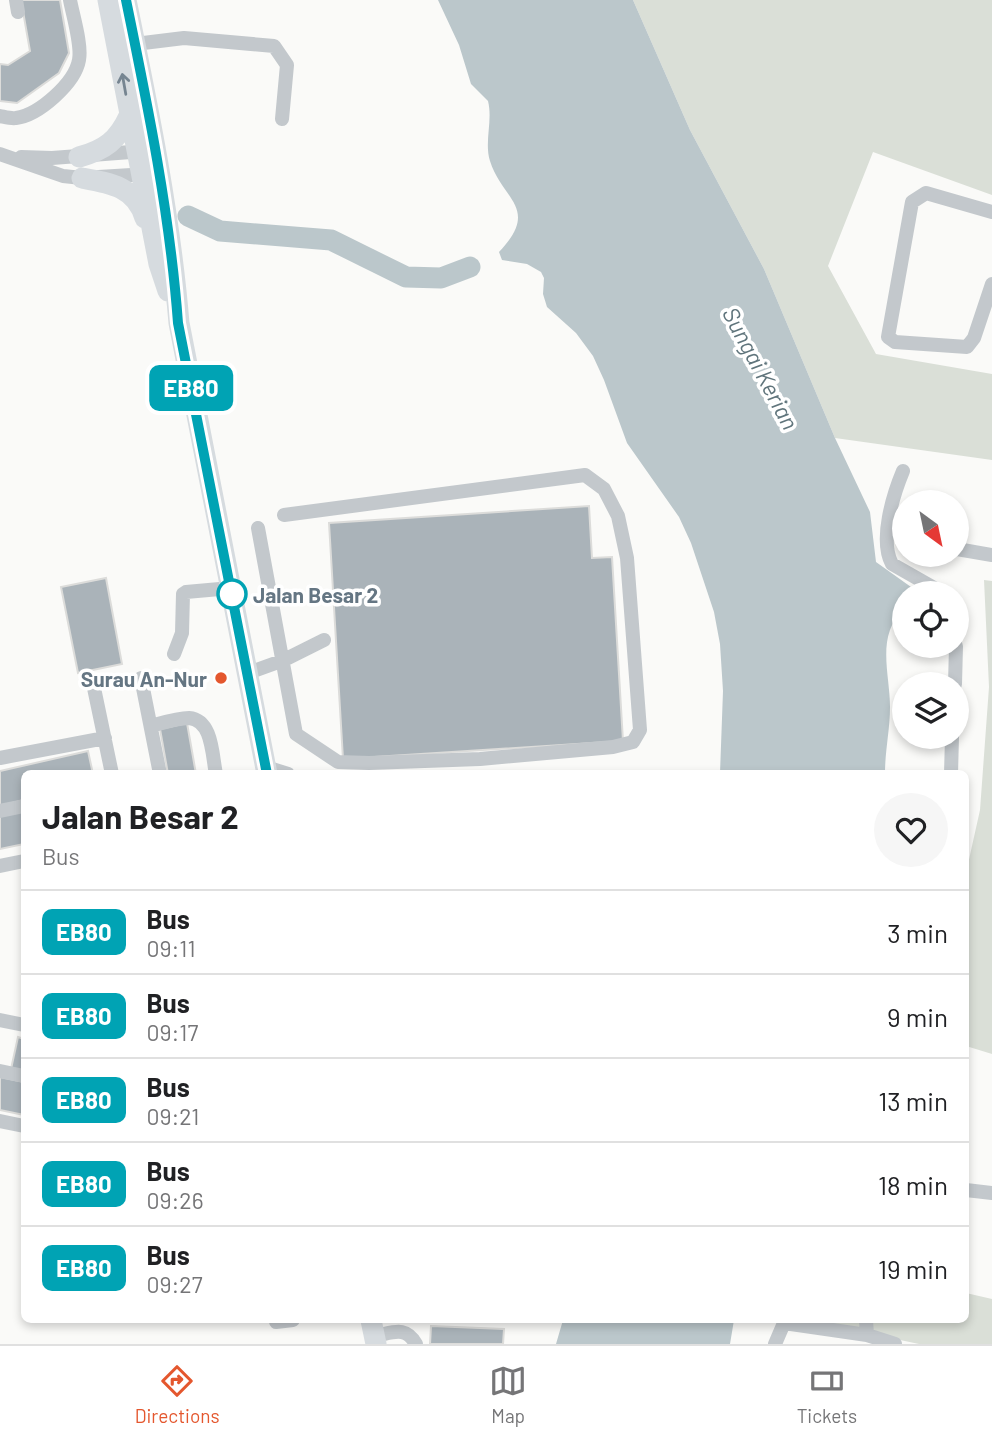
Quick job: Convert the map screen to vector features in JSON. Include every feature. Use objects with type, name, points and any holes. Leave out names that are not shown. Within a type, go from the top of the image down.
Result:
[{"type":"highway","points":[[108,0],[129,116],[146,151]]},
{"type":"highway","points":[[130,4],[146,151],[174,260],[178,323]]},
{"type":"highway","points":[[129,116],[116,140],[81,167],[130,193],[144,212],[178,323],[267,770]]},
{"type":"highway","points":[[151,174],[159,264]]},
{"type":"street","points":[[0,116],[16,119],[36,110],[56,96],[72,79],[80,59],[70,0]]},
{"type":"street","points":[[135,44],[184,38],[274,46],[287,65],[282,119]]},
{"type":"street","points":[[5,156],[45,171],[81,167],[146,151]]},
{"type":"street","points":[[5,156],[151,174]]},
{"type":"street","points":[[992,212],[926,193],[912,202],[888,337],[895,342],[967,347],[974,338],[992,284]]},
{"type":"street","points":[[903,471],[892,498],[888,530],[889,559],[892,564],[922,581]]},
{"type":"street","points":[[258,528],[296,734],[338,762],[480,759],[570,752],[633,742],[640,730],[627,558],[618,516],[604,489],[585,475],[284,515]]},
{"type":"street","points":[[970,551],[992,555]]},
{"type":"street","points":[[174,654],[182,633],[183,594],[231,588]]},
{"type":"street","points":[[248,673],[284,660],[324,640]]},
{"type":"street","points":[[141,678],[159,770]]},
{"type":"street","points":[[94,688],[111,770]]},
{"type":"street","points":[[151,726],[190,718],[200,722],[207,729],[215,770]]},
{"type":"street","points":[[0,758],[105,738]]},
{"type":"street","points":[[951,770],[952,749]]},
{"type":"street","points":[[0,811],[21,807]]},
{"type":"street","points":[[0,866],[21,862]]},
{"type":"street","points":[[0,1020],[21,1024]]},
{"type":"street","points":[[0,1071],[21,1075]]},
{"type":"street","points":[[0,1121],[21,1125]]},
{"type":"street","points":[[969,1189],[992,1193]]},
{"type":"street","points":[[775,1344],[783,1323],[867,1335],[895,1344]]},
{"type":"street","points":[[866,1323],[867,1335]]},
{"type":"street","points":[[374,1333],[402,1331],[409,1334],[416,1344]]},
{"type":"shaded area","points":[[633,0],[992,0],[992,195],[873,152],[828,266],[876,354],[992,374],[992,460],[835,438],[764,269],[690,130]]},
{"type":"shaded area","points":[[984,580],[992,581],[992,1054],[969,1047],[969,860],[980,810],[989,687]]},
{"type":"shaded area","points":[[969,1294],[992,1299],[992,1344],[919,1344],[820,1323],[969,1323]]},
{"type":"water","name":"Sungai Kerian","points":[[438,0],[633,0],[690,130],[764,269],[835,438],[870,512],[876,562],[903,581],[892,581],[892,626],[886,655],[890,707],[885,770],[720,770],[723,691],[720,644],[714,612],[691,543],[679,517],[627,443],[593,356],[576,333],[547,307],[541,272],[527,264],[502,260],[499,252],[517,225],[518,214],[488,154],[488,101],[471,84],[459,45]]},
{"type":"water","points":[[562,1323],[734,1323],[730,1344],[556,1344]]},
{"type":"building","points":[[21,0],[60,0],[69,53],[59,73],[17,103],[0,101],[0,64],[8,65],[30,51]]},
{"type":"building","points":[[589,506],[592,558],[612,557],[623,741],[343,759],[329,523]]},
{"type":"building","points":[[106,578],[122,664],[78,673],[61,587]]},
{"type":"building","points":[[187,723],[195,770],[167,770],[160,729]]},
{"type":"building","points":[[88,751],[92,770],[21,770],[21,801],[0,806],[0,771]]},
{"type":"building","points":[[21,812],[21,845],[0,849],[0,816]]},
{"type":"building","points":[[18,1037],[21,1038],[21,1071],[11,1069]]},
{"type":"building","points":[[0,1077],[21,1081],[21,1114],[0,1110]]},
{"type":"building","points":[[431,1326],[504,1329],[503,1344],[430,1344]]},
{"type":"waterway","points":[[188,216],[220,231],[331,240],[406,277],[441,278],[470,267]]},
{"type":"bus line","name":"EB80","points":[[126,0],[174,260],[178,323],[266,770]]},
{"type":"place","name":"Jalan Besar 2","points":[[232,594]]},
{"type":"place","name":"Surau An-Nur","points":[[221,678]]}]
